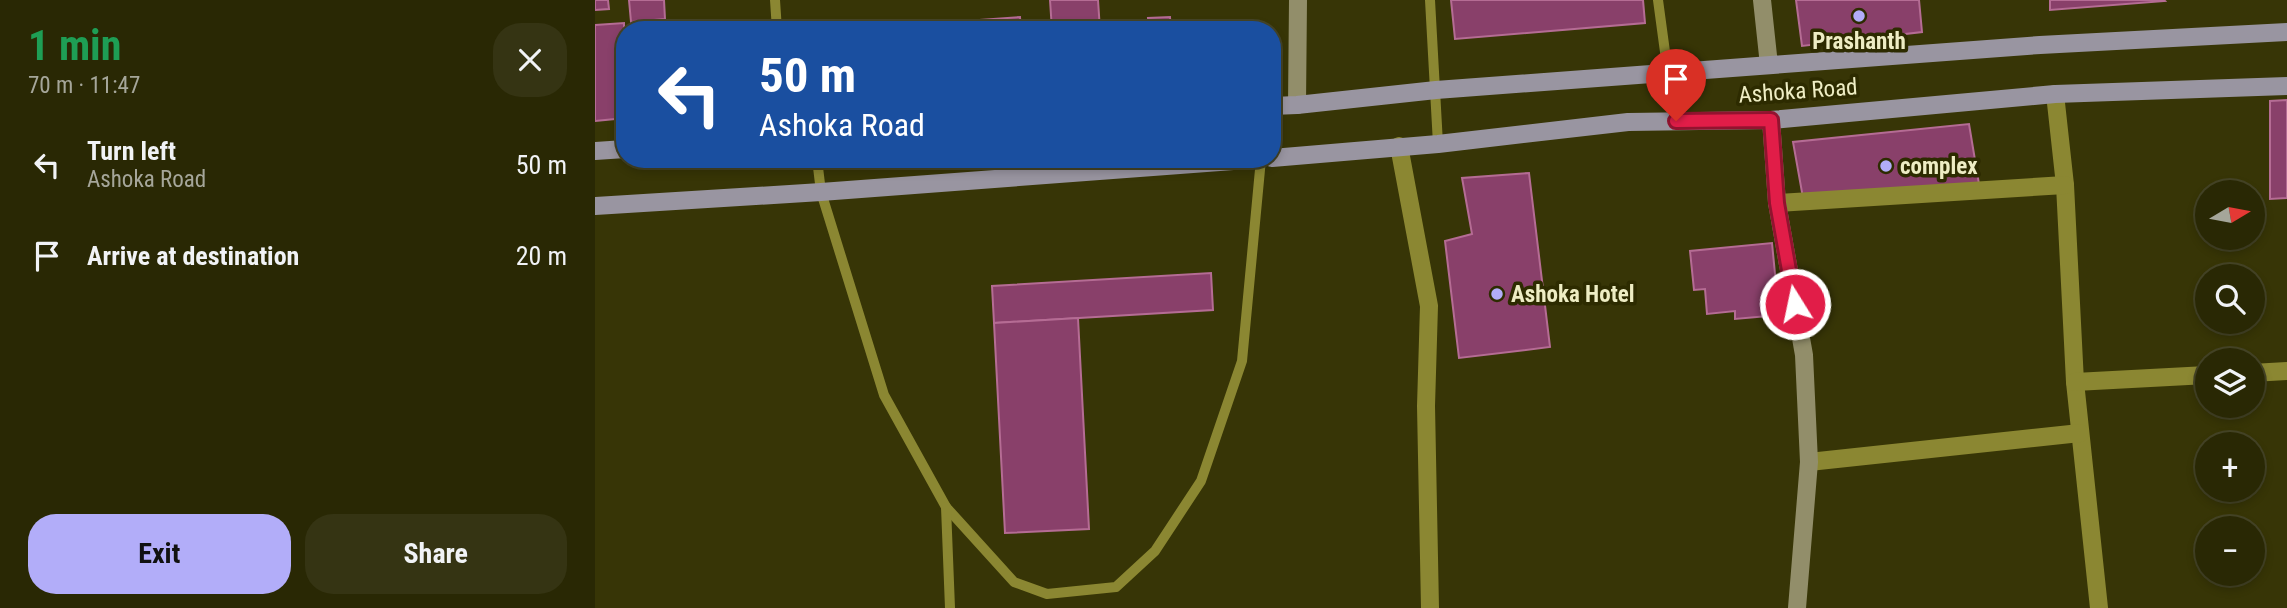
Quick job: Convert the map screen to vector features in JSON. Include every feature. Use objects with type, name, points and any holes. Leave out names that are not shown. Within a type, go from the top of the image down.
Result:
[{"type":"main road","points":[[1297,105],[1298,0]]},
{"type":"main road","points":[[1762,0],[1769,65]]},
{"type":"main road","name":"Ashoka Road","points":[[1281,106],[1436,90],[2040,45],[2287,32]]},
{"type":"main road","name":"Ashoka Road","points":[[1281,157],[1439,144],[1628,122],[1771,120],[2055,94],[2287,86]]},
{"type":"main road","points":[[1771,120],[1777,203],[1804,355],[1809,462],[1797,608]]},
{"type":"main road","points":[[595,151],[616,150]]},
{"type":"main road","points":[[595,206],[1141,168]]},
{"type":"street","points":[[2055,94],[2065,185],[2075,382],[2099,608]]},
{"type":"street","points":[[1399,146],[1429,306],[1426,405],[1430,608]]},
{"type":"street","points":[[1777,203],[2065,185]]},
{"type":"street","points":[[2265,372],[2287,371]]},
{"type":"street","points":[[2075,382],[2195,376]]},
{"type":"street","points":[[1809,462],[2080,433]]},
{"type":"lane","points":[[775,0],[776,21]]},
{"type":"lane","points":[[1430,0],[1439,144]]},
{"type":"lane","points":[[1657,0],[1668,74]]},
{"type":"lane","points":[[818,168],[821,192],[884,395],[946,507],[1014,582],[1047,594],[1116,587],[1155,551],[1201,481],[1242,362],[1260,168]]},
{"type":"lane","points":[[946,507],[950,608]]},
{"type":"building","points":[[595,0],[608,0],[609,9],[595,10]]},
{"type":"building","points":[[629,0],[664,0],[665,19],[631,21]]},
{"type":"building","points":[[1050,0],[1098,0],[1099,21],[1051,21]]},
{"type":"building","points":[[1451,0],[1643,0],[1645,23],[1455,39]]},
{"type":"building","name":"Prashanth","points":[[1796,0],[1919,0],[1922,32],[1802,46]]},
{"type":"building","points":[[2050,0],[2164,0],[2165,1],[2050,10]]},
{"type":"building","points":[[1020,17],[1020,21],[964,21]]},
{"type":"building","points":[[1170,17],[1170,21],[1148,21],[1148,18]]},
{"type":"building","points":[[616,24],[616,119],[595,121],[595,25]]},
{"type":"building","points":[[2287,100],[2287,198],[2270,199],[2270,101]]},
{"type":"building","name":"complex","points":[[1969,124],[1980,190],[1803,198],[1793,142]]},
{"type":"building","name":"Ashoka Hotel","points":[[1529,173],[1550,347],[1459,358],[1445,241],[1472,234],[1462,178]]},
{"type":"building","points":[[1772,243],[1779,315],[1735,319],[1735,311],[1707,314],[1705,289],[1694,290],[1690,251]]},
{"type":"building","points":[[1211,273],[1213,310],[994,323],[992,286]]},
{"type":"building","points":[[1078,318],[1089,529],[1005,533],[994,323]]},
{"type":"place","name":"Prashanth","points":[[1859,16]]},
{"type":"place","name":"complex","points":[[1886,166]]},
{"type":"place","name":"Ashoka Hotel","points":[[1497,294]]},
{"type":"route","points":[[1676,121],[1771,120],[1777,203],[1795,304]]}]
